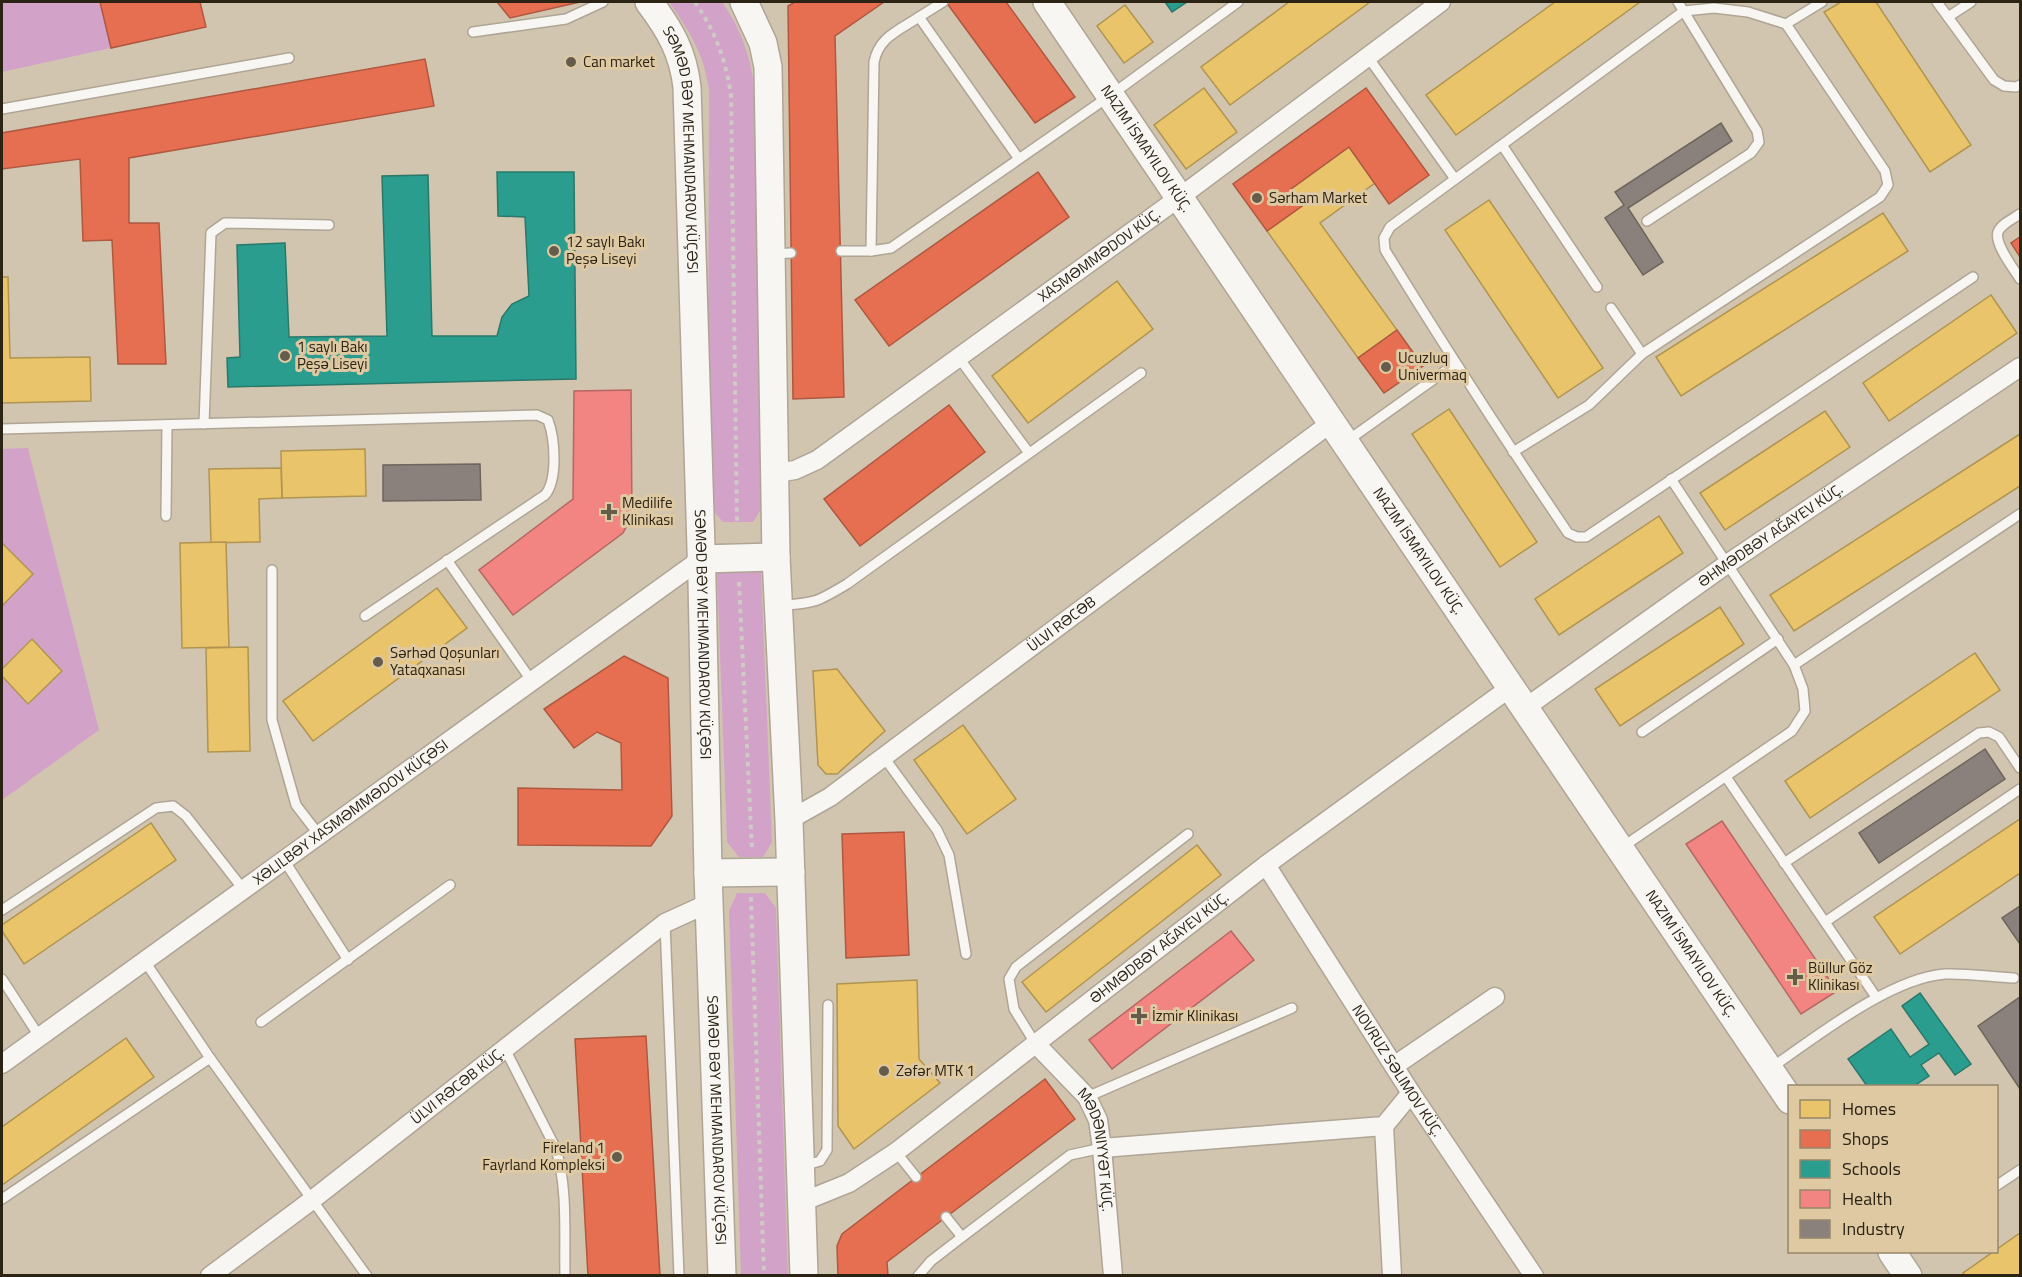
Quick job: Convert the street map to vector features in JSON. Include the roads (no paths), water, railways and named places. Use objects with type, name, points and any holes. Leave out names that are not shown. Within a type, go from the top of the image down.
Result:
[{"type":"main road","name":"SƏMƏD BƏY MEHMANDAROV KÜÇƏSI","points":[[649,2],[678,46],[685,67],[722,1275]]},
{"type":"main road","points":[[744,2],[763,43],[768,67],[782,253],[776,557],[789,820],[804,1275]]},
{"type":"main road","points":[[1047,2],[1788,1097]]},
{"type":"main road","points":[[701,559],[776,557]]},
{"type":"main road","points":[[708,873],[791,872]]},
{"type":"street","name":"XASMƏMMƏDOV KÜÇ.","points":[[776,474],[795,470],[817,460],[1180,197],[1441,2]]},
{"type":"street","name":"ƏHMƏDBƏY AĞAYEV KÜÇ.","points":[[802,1202],[849,1183],[896,1152],[1266,865],[1518,698],[1727,564],[2020,367]]},
{"type":"street","name":"ÜLVI RƏCƏB","points":[[789,820],[830,797],[883,756],[1339,432]]},
{"type":"street","name":"XƏLILBƏY XASMƏMMƏDOV KÜÇƏSI","points":[[2,1064],[701,559]]},
{"type":"street","name":"NOVRUZ SƏLIMOV KÜÇ.","points":[[1266,865],[1411,1094],[1534,1275]]},
{"type":"street","name":"ÜLVI RƏCƏB KÜÇ.","points":[[210,1275],[312,1200],[665,924],[709,903]]},
{"type":"street","points":[[1394,1066],[1495,997]]},
{"type":"street","name":"MƏDƏNIYYƏT KÜÇ.","points":[[1035,1043],[1086,1097],[1098,1120],[1113,1275]]},
{"type":"street","points":[[1392,1275],[1384,1126],[1411,1094]]},
{"type":"street","points":[[1102,1148],[1384,1126]]},
{"type":"lane","points":[[473,32],[566,19],[603,2]]},
{"type":"lane","points":[[871,251],[874,62],[877,49],[885,39],[943,2]]},
{"type":"lane","points":[[841,251],[891,248],[1111,95],[1238,2]]},
{"type":"lane","points":[[1647,221],[1751,153],[1759,142],[1757,131],[1678,2]]},
{"type":"lane","points":[[1786,24],[1822,2]]},
{"type":"lane","points":[[1937,2],[1994,80],[2004,86],[2020,85]]},
{"type":"lane","points":[[1948,17],[1971,2]]},
{"type":"lane","points":[[1514,452],[1589,405],[1642,354],[1880,197],[1887,185],[1885,171],[1786,24],[1748,12],[1714,8],[1684,11],[1390,227],[1384,238],[1385,250],[1455,364],[1568,533],[1577,537],[1586,537],[1973,277]]},
{"type":"lane","points":[[919,17],[1019,159]]},
{"type":"lane","points":[[1368,57],[1455,179]]},
{"type":"lane","points":[[2,110],[289,58]]},
{"type":"lane","points":[[1502,145],[1597,287]]},
{"type":"lane","points":[[2020,214],[2003,225],[1998,232],[1997,242],[2020,279]]},
{"type":"lane","points":[[204,424],[211,232],[225,224],[329,225]]},
{"type":"lane","points":[[1611,308],[1642,354]]},
{"type":"lane","points":[[959,358],[1029,453]]},
{"type":"lane","points":[[1339,432],[1455,364]]},
{"type":"lane","points":[[779,605],[807,604],[821,600],[857,577],[1141,373]]},
{"type":"lane","points":[[2,429],[537,415],[548,420],[552,430],[553,478],[545,495],[365,616]]},
{"type":"lane","points":[[166,516],[167,425]]},
{"type":"lane","points":[[1620,848],[1792,731],[1805,711],[1803,689],[1794,665],[1671,478]]},
{"type":"lane","points":[[1794,665],[2020,514]]},
{"type":"lane","points":[[447,560],[531,680]]},
{"type":"lane","points":[[272,570],[272,720],[296,806],[319,835]]},
{"type":"lane","points":[[1642,732],[1778,639]]},
{"type":"lane","points":[[1784,863],[1979,733],[1989,732],[1999,737],[2020,768]]},
{"type":"lane","points":[[883,756],[937,830],[949,855],[966,954]]},
{"type":"lane","points":[[1726,777],[1876,997]]},
{"type":"lane","points":[[1825,922],[2020,789]]},
{"type":"lane","points":[[2,910],[156,808],[172,806],[186,816],[243,889]]},
{"type":"lane","points":[[1035,1043],[1014,1009],[1009,979],[1016,967],[1188,834]]},
{"type":"lane","points":[[284,860],[348,960]]},
{"type":"lane","points":[[261,1022],[450,885]]},
{"type":"lane","points":[[665,924],[679,1275]]},
{"type":"lane","points":[[144,960],[210,1058],[367,1275]]},
{"type":"lane","points":[[1769,1069],[1876,997],[1922,978],[1945,974],[2014,978]]},
{"type":"lane","points":[[2,980],[39,1036]]},
{"type":"lane","points":[[801,1167],[820,1161],[827,1150],[828,1005]]},
{"type":"lane","points":[[1086,1097],[1292,1008]]},
{"type":"lane","points":[[505,1049],[556,1149],[561,1166],[565,1275]]},
{"type":"lane","points":[[2,1199],[210,1058]]},
{"type":"lane","points":[[918,1275],[931,1261],[1070,1155],[1102,1148]]},
{"type":"lane","points":[[896,1152],[916,1178]]},
{"type":"lane","points":[[1998,1185],[2020,1170]]},
{"type":"lane","points":[[946,1217],[962,1237]]},
{"type":"place","name":"Can market","points":[[571,62]]},
{"type":"place","name":"Sərham Market","points":[[1257,198]]},
{"type":"place","name":"12 saylı Bakı Peşə Liseyi","points":[[554,251]]},
{"type":"place","name":"1 saylı Bakı Peşə Liseyi","points":[[285,356]]},
{"type":"place","name":"Ucuzluq Univermaq","points":[[1386,367]]},
{"type":"place","name":"Medilife Klinikası","points":[[609,512]]},
{"type":"place","name":"Sərhəd Qoşunları Yataqxanası","points":[[378,662]]},
{"type":"place","name":"Büllur Göz Klinikası","points":[[1795,977]]},
{"type":"place","name":"İzmir Klinikası","points":[[1139,1016]]},
{"type":"place","name":"Zəfər MTK 1","points":[[884,1071]]},
{"type":"place","name":"Fireland 1 Fayrland Kompleksi","points":[[617,1157]]}]
